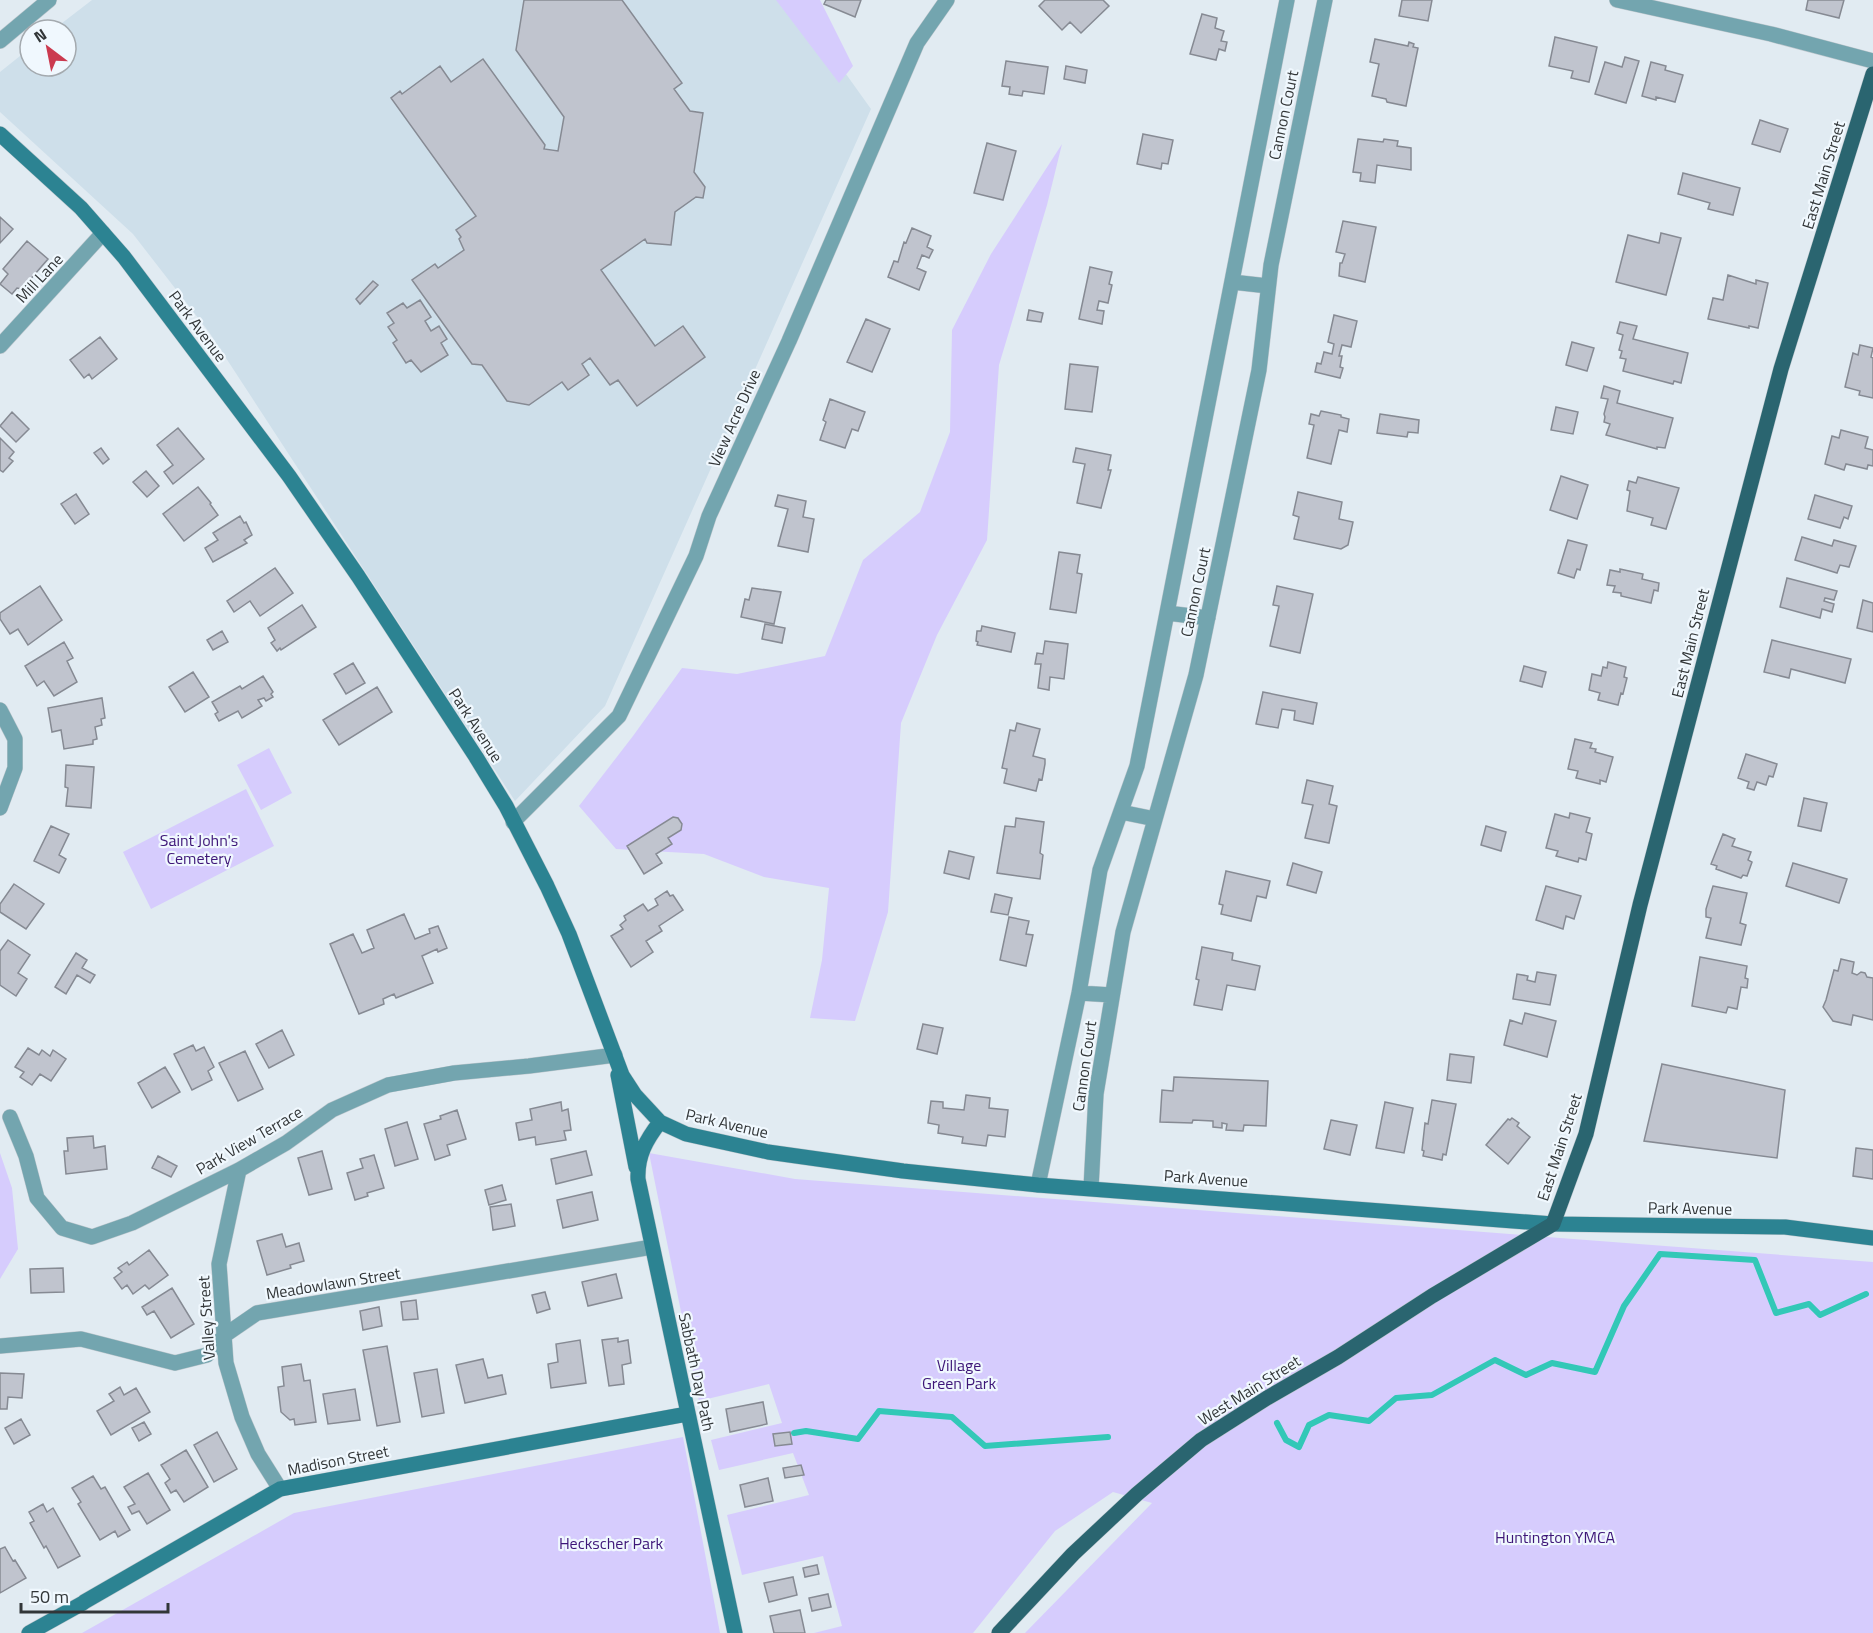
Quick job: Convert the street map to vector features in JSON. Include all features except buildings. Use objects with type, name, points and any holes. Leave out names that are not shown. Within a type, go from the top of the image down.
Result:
[{"type":"main road","name":"East Main Street","points":[[1553,1224],[1586,1134],[1640,905],[1781,369],[1873,74]]},
{"type":"main road","name":"Park Avenue","points":[[0,134],[58,185],[103,233],[312,508],[476,757],[513,822],[569,934],[622,1075],[635,1095],[660,1122],[686,1134],[705,1139],[795,1156],[950,1177],[1553,1224],[1785,1227],[1873,1238]]},
{"type":"main road","points":[[615,1055],[638,1179]]},
{"type":"main road","name":"Sabbath Day Path","points":[[660,1122],[642,1149],[638,1179],[735,1633]]},
{"type":"main road","name":"West Main Street","points":[[999,1633],[1073,1554],[1137,1494],[1201,1440],[1338,1357],[1432,1296],[1553,1224]]},
{"type":"main road","name":"Madison Street","points":[[29,1633],[280,1489],[687,1414]]},
{"type":"street","points":[[0,41],[49,0]]},
{"type":"street","name":"View Acre Drive","points":[[513,822],[619,716],[696,556],[709,516],[789,341],[917,43],[947,0]]},
{"type":"street","name":"Cannon Court","points":[[1038,1185],[1079,993],[1100,870],[1137,766],[1287,0]]},
{"type":"street","name":"Cannon Court","points":[[1091,1188],[1096,1094],[1123,932],[1196,675],[1259,370],[1270,265],[1325,0]]},
{"type":"street","points":[[1617,0],[1771,34],[1873,61]]},
{"type":"street","name":"Mill Lane","points":[[0,346],[103,233]]},
{"type":"street","points":[[1232,282],[1268,286]]},
{"type":"street","points":[[1167,613],[1208,618]]},
{"type":"street","points":[[0,710],[15,739],[15,768],[0,808]]},
{"type":"street","points":[[1121,812],[1155,819]]},
{"type":"street","points":[[1079,993],[1112,995]]},
{"type":"street","name":"Park View Terrace","points":[[10,1118],[26,1156],[37,1198],[62,1228],[92,1237],[132,1223],[239,1170],[286,1143],[332,1110],[388,1085],[454,1072],[548,1064],[615,1055]]},
{"type":"street","name":"Valley Street","points":[[239,1170],[219,1264],[226,1363],[242,1417],[258,1454],[280,1489]]},
{"type":"street","name":"Meadowlawn Street","points":[[0,1346],[81,1339],[175,1364],[207,1354],[225,1335],[257,1313],[652,1247]]},
{"type":"shaded area","points":[[92,0],[793,0],[871,109],[605,706],[515,801],[209,332],[133,234],[0,112],[0,72],[18,58],[18,78],[78,78],[78,18],[69,18]]},
{"type":"green space","points":[[776,0],[820,0],[853,66],[839,83]]},
{"type":"green space","points":[[1062,144],[1047,205],[999,365],[987,540],[937,635],[901,723],[888,912],[855,1021],[810,1018],[822,960],[829,888],[764,877],[704,854],[616,849],[579,806],[682,668],[737,674],[825,656],[863,560],[920,512],[950,432],[952,330],[991,254]]},
{"type":"green space","points":[[269,748],[292,793],[261,810],[237,765]]},
{"type":"green space","name":"Saint John's Cemetery","points":[[246,789],[274,846],[151,909],[123,852]]},
{"type":"green space","points":[[0,1153],[12,1188],[18,1249],[0,1279]]},
{"type":"green space","name":"Village Green Park","points":[[649,1153],[795,1179],[1873,1262],[1873,1633],[1025,1633],[1152,1503],[1113,1492],[1055,1531],[973,1633],[814,1633],[842,1626],[823,1556],[742,1575],[727,1515],[809,1495],[793,1453],[719,1470],[711,1440],[782,1423],[769,1384],[699,1401]]},
{"type":"green space","name":"Heckscher Park","points":[[683,1437],[720,1633],[82,1633],[294,1513]]},
{"type":"waterway","points":[[1277,1423],[1286,1440],[1299,1447],[1309,1425],[1329,1415],[1369,1421],[1396,1398],[1432,1395],[1495,1360],[1526,1375],[1552,1363],[1595,1372],[1624,1306],[1660,1254],[1755,1260],[1776,1313],[1809,1304],[1820,1315],[1866,1294]]},
{"type":"waterway","points":[[794,1433],[806,1431],[858,1439],[879,1411],[952,1417],[985,1446],[1108,1437]]},
{"type":"park label","name":"Huntington YMCA","points":[[1555,1537]]}]
